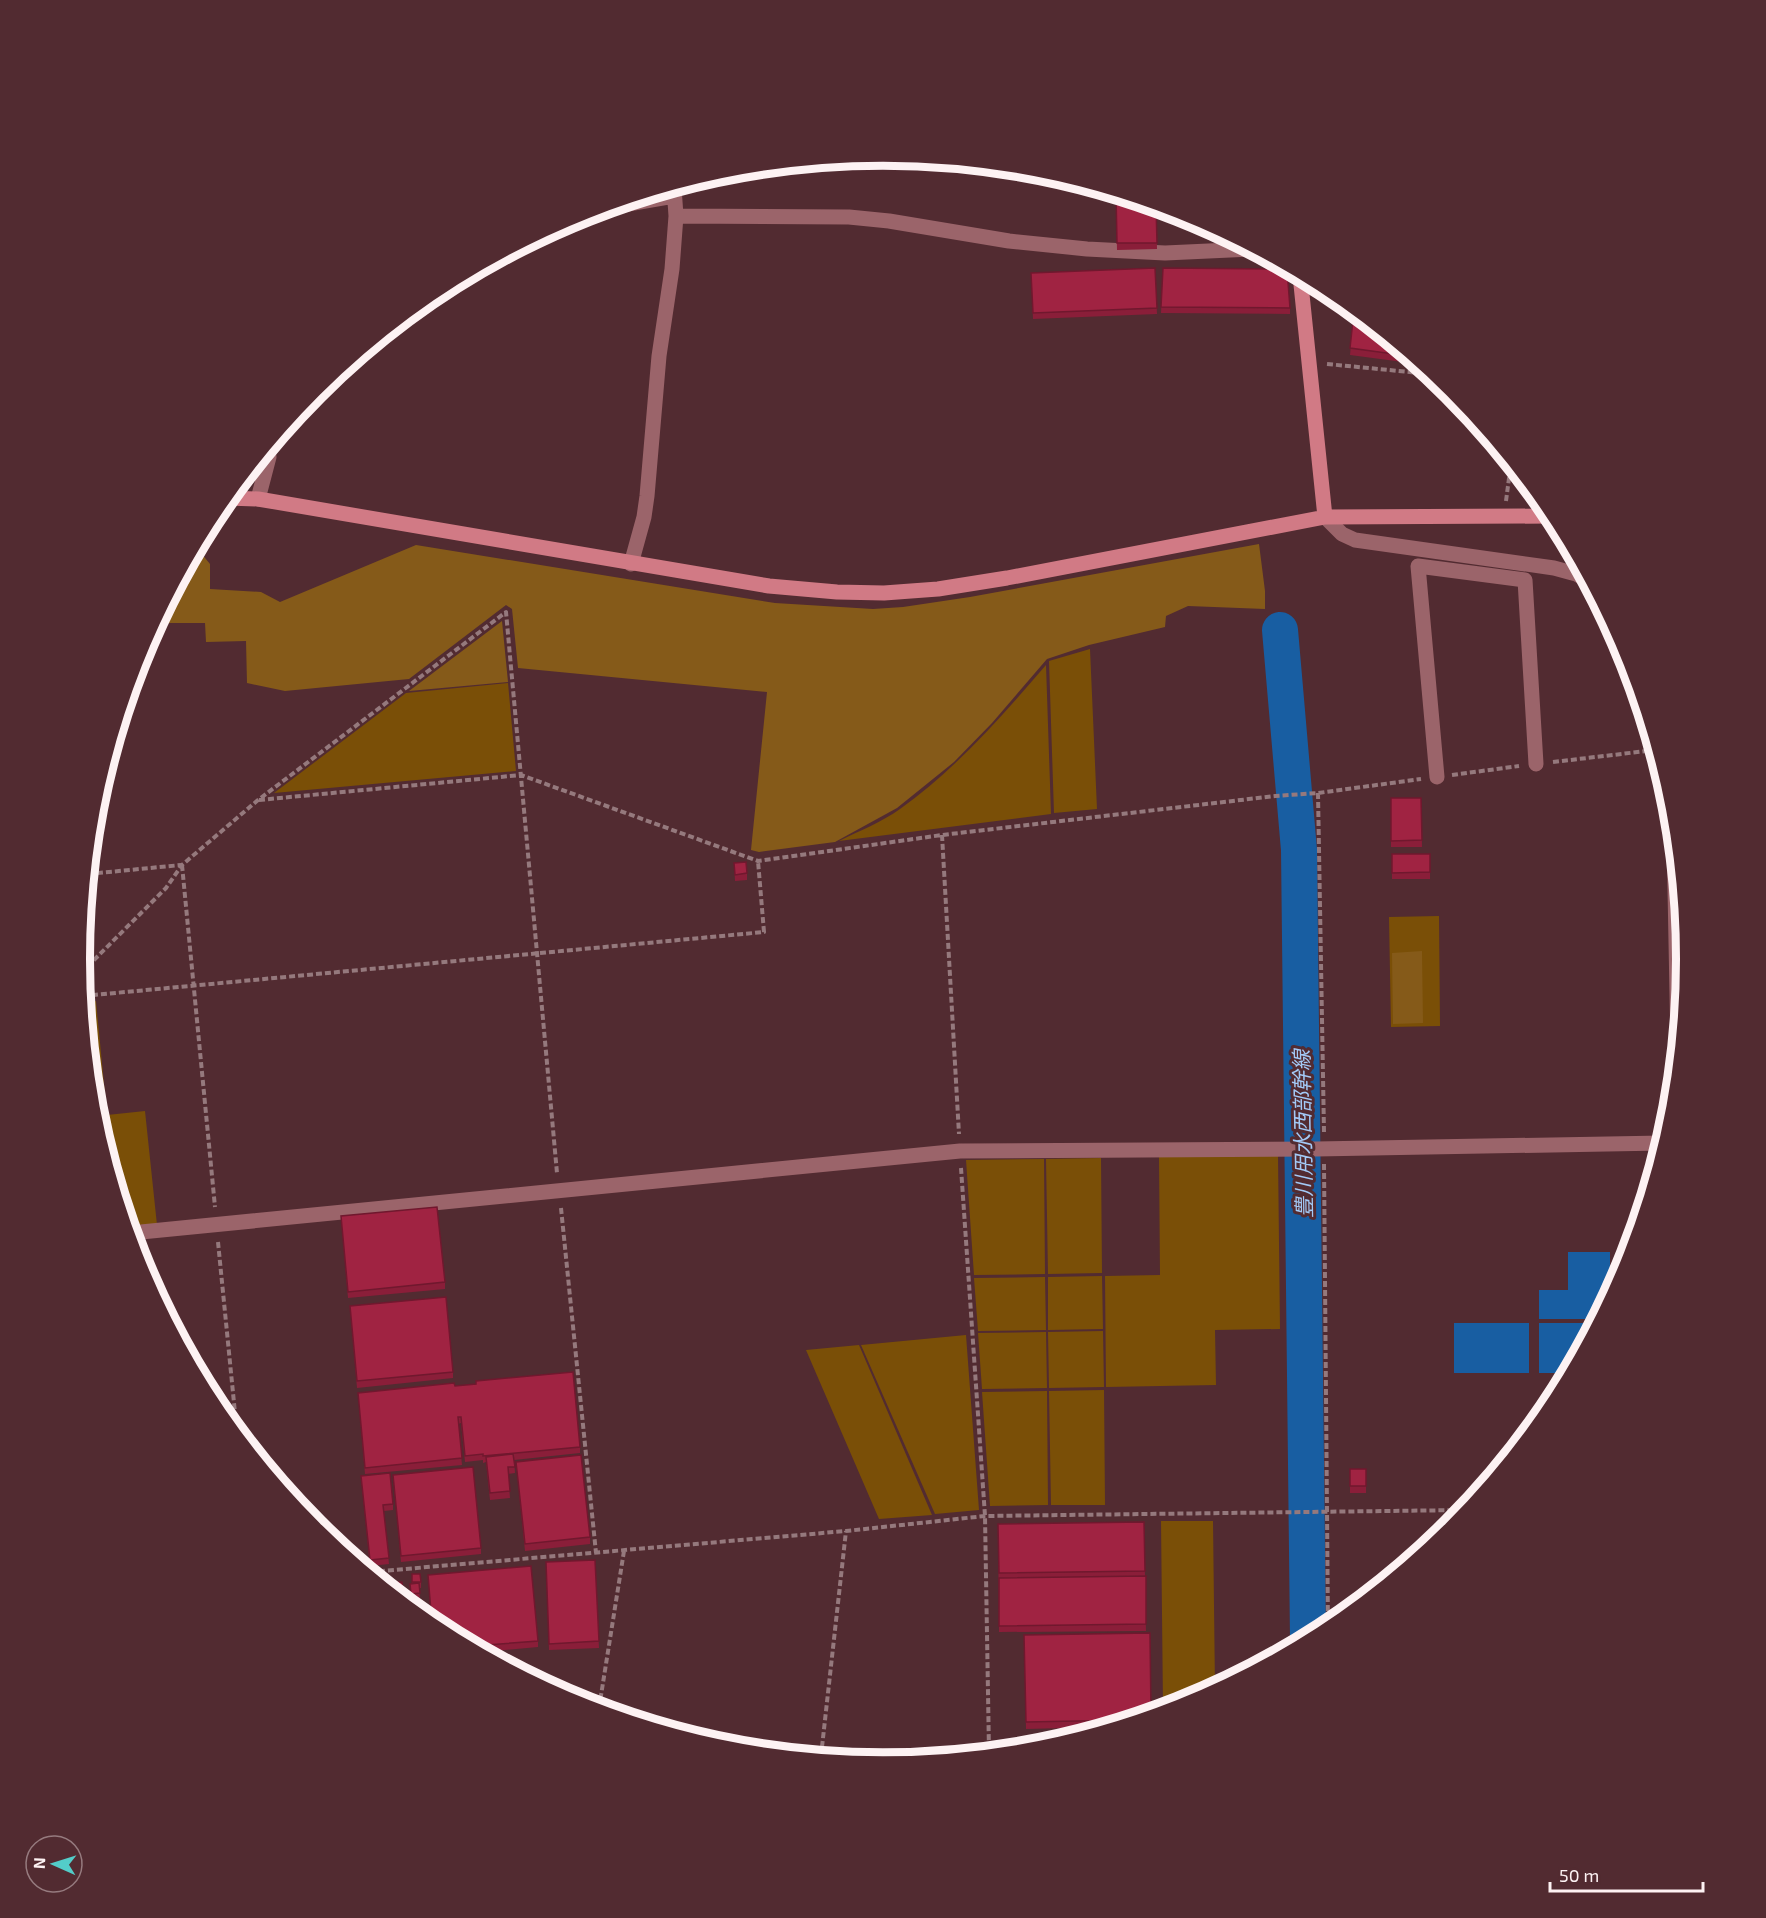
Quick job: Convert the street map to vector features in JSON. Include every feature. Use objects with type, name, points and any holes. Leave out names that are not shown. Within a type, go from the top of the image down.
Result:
[{"type":"street","points":[[631,564],[644,517],[647,496],[659,357],[672,269],[676,216],[674,194]]},
{"type":"street","points":[[676,216],[849,217],[889,221],[1009,241],[1120,251],[1165,253],[1237,250]]},
{"type":"street","points":[[1301,285],[1325,518],[1342,534],[1355,540],[1575,573]]},
{"type":"street","points":[[258,499],[267,460]]},
{"type":"street","points":[[238,498],[258,499],[769,586],[837,592],[884,593],[938,589],[1007,578],[1325,518],[1540,516]]},
{"type":"street","points":[[1437,777],[1418,566],[1525,580],[1536,764]]},
{"type":"street","points":[[139,1232],[960,1151],[1320,1149],[1654,1143]]},
{"type":"path","points":[[1308,362],[1417,373]]},
{"type":"path","points":[[1505,515],[1509,472]]},
{"type":"path","points":[[90,964],[166,888],[182,865],[258,800],[506,612],[536,955],[596,1553]]},
{"type":"path","points":[[258,800],[521,775],[758,861],[942,835],[1318,793],[1648,751]]},
{"type":"path","points":[[1318,793],[1320,1149],[1328,1510],[1328,1615]]},
{"type":"path","points":[[942,835],[960,1151],[985,1516],[989,1745]]},
{"type":"path","points":[[91,995],[764,932],[758,861]]},
{"type":"path","points":[[95,873],[182,865]]},
{"type":"path","points":[[182,865],[235,1416]]},
{"type":"path","points":[[380,1571],[846,1531],[985,1516],[1453,1510]]},
{"type":"path","points":[[822,1749],[846,1531]]},
{"type":"path","points":[[600,1700],[624,1551]]},
{"type":"shaded area","points":[[1259,544],[1265,609],[1188,606],[1166,616],[1165,627],[1089,645],[1047,659],[992,723],[954,762],[897,808],[835,842],[759,852],[751,850],[767,692],[518,668],[512,609],[506,605],[409,679],[285,691],[247,683],[246,641],[206,642],[205,623],[165,623],[201,554],[210,564],[210,589],[261,592],[280,602],[416,545],[775,603],[873,609],[970,597]]},
{"type":"shaded area","points":[[502,621],[508,682],[409,691]]},
{"type":"shaded area","points":[[1090,649],[1097,809],[1054,813],[1049,661]]},
{"type":"shaded area","points":[[1046,665],[1051,814],[839,841],[893,814],[940,777],[995,723]]},
{"type":"shaded area","points":[[508,683],[516,771],[274,793],[406,693]]},
{"type":"shaded area","points":[[1439,916],[1440,1026],[1391,1027],[1389,917]]},
{"type":"shaded area","points":[[1422,951],[1423,1023],[1393,1024],[1392,953]]},
{"type":"shaded area","points":[[92,1001],[96,1001],[107,1115],[145,1111],[157,1225],[137,1227],[117,1164],[105,1114],[97,1063]]},
{"type":"shaded area","points":[[1278,1155],[1280,1329],[1215,1330],[1216,1385],[1106,1387],[1105,1276],[1160,1275],[1159,1157]]},
{"type":"shaded area","points":[[1101,1158],[1102,1273],[1048,1274],[1046,1159]]},
{"type":"shaded area","points":[[1044,1159],[1045,1274],[974,1275],[966,1160]]},
{"type":"shaded area","points":[[1102,1276],[1103,1329],[1048,1330],[1048,1277]]},
{"type":"shaded area","points":[[1045,1277],[1046,1330],[978,1331],[974,1278]]},
{"type":"shaded area","points":[[1103,1331],[1104,1387],[1049,1388],[1048,1332]]},
{"type":"shaded area","points":[[1046,1332],[1047,1388],[982,1389],[978,1333]]},
{"type":"shaded area","points":[[966,1335],[979,1510],[935,1514],[861,1345]]},
{"type":"shaded area","points":[[859,1345],[932,1515],[879,1519],[806,1350]]},
{"type":"shaded area","points":[[1104,1390],[1105,1505],[1051,1505],[1049,1391]]},
{"type":"shaded area","points":[[1047,1391],[1048,1505],[990,1506],[982,1392]]},
{"type":"shaded area","points":[[1161,1521],[1213,1521],[1215,1679],[1163,1701]]},
{"type":"water","points":[[1568,1252],[1610,1252],[1610,1275],[1589,1319],[1539,1319],[1539,1290],[1568,1290]]},
{"type":"water","points":[[1454,1323],[1529,1323],[1529,1373],[1454,1373]]},
{"type":"water","points":[[1539,1323],[1587,1323],[1559,1373],[1539,1373]]},
{"type":"building","points":[[1116,201],[1156,215],[1157,243],[1117,243]]},
{"type":"building","points":[[1155,268],[1157,308],[1033,313],[1031,273]]},
{"type":"building","points":[[1163,268],[1274,269],[1288,277],[1290,308],[1161,307]]},
{"type":"building","points":[[1353,321],[1395,354],[1350,348]]},
{"type":"building","points":[[1391,798],[1421,798],[1422,840],[1391,841]]},
{"type":"building","points":[[1392,854],[1430,854],[1430,872],[1392,873]]},
{"type":"building","points":[[746,862],[747,873],[735,875],[734,863]]},
{"type":"building","points":[[437,1207],[445,1282],[348,1292],[341,1216]]},
{"type":"building","points":[[446,1297],[453,1372],[357,1381],[350,1306]]},
{"type":"building","points":[[573,1372],[580,1447],[465,1456],[461,1417],[458,1417],[462,1458],[365,1468],[358,1393],[454,1383],[455,1386],[476,1384],[476,1381]]},
{"type":"building","points":[[513,1454],[515,1467],[508,1467],[510,1491],[490,1493],[486,1457]]},
{"type":"building","points":[[581,1455],[590,1537],[525,1544],[516,1462]]},
{"type":"building","points":[[473,1467],[481,1548],[401,1556],[393,1475]]},
{"type":"building","points":[[1350,1469],[1366,1469],[1366,1486],[1350,1486]]},
{"type":"building","points":[[390,1473],[393,1504],[383,1505],[389,1558],[370,1560],[361,1476]]},
{"type":"building","points":[[1144,1522],[1145,1571],[999,1573],[998,1524]]},
{"type":"building","points":[[595,1560],[599,1641],[549,1644],[546,1562]]},
{"type":"building","points":[[531,1566],[538,1641],[485,1645],[431,1610],[428,1575]]},
{"type":"building","points":[[412,1574],[420,1574],[421,1582],[412,1582]]},
{"type":"building","points":[[1146,1576],[1146,1624],[999,1626],[999,1578]]},
{"type":"building","points":[[393,1582],[402,1582],[403,1590],[400,1588]]},
{"type":"building","points":[[419,1583],[420,1593],[411,1594],[410,1584]]},
{"type":"building","points":[[1150,1633],[1151,1705],[1103,1720],[1026,1722],[1024,1635]]},
{"type":"waterway","name":"豊川用水西部幹線","points":[[1280,630],[1299,850],[1308,1628]]}]
